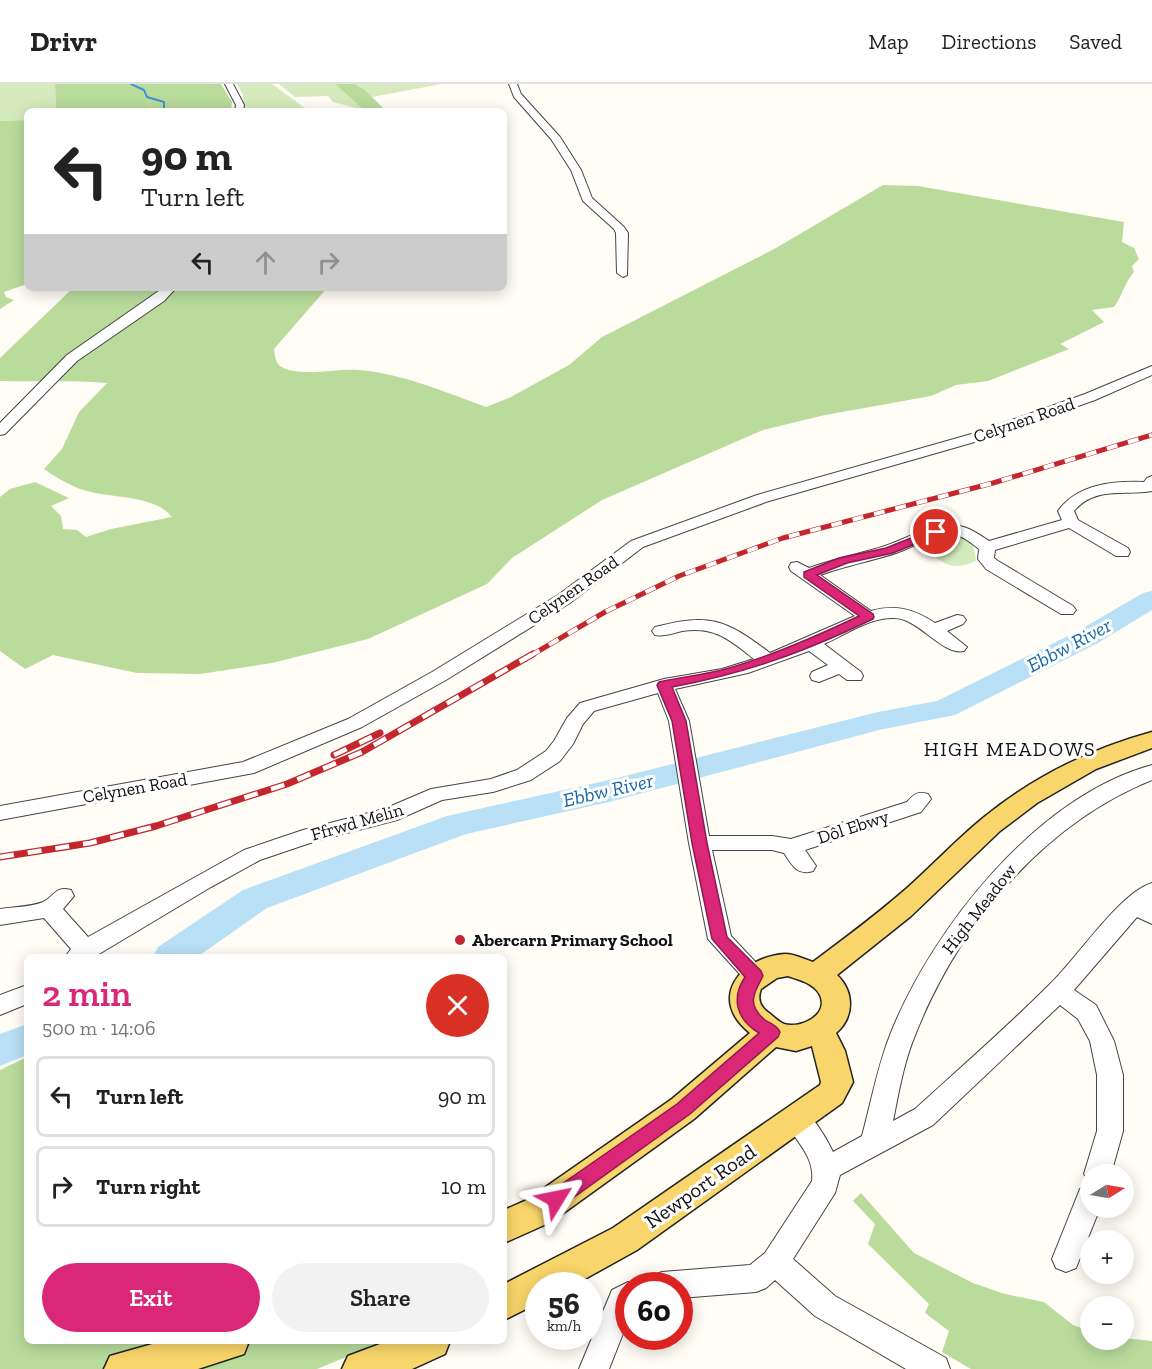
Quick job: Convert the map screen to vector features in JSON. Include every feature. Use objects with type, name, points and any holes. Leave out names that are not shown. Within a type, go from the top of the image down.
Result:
[{"type":"main road","points":[[818,974],[882,925],[991,826],[1022,802],[1055,779],[1096,759],[1152,740]]},
{"type":"main road","points":[[788,965],[818,974],[835,996],[837,1007],[834,1018],[820,1031],[801,1037],[772,1032],[759,1024],[750,1014],[745,1003],[745,991],[755,976],[773,966],[788,965]]},
{"type":"main road","name":"Newport Road","points":[[507,1301],[625,1239],[831,1094],[837,1082],[830,1051],[820,1031]]},
{"type":"main road","points":[[507,1226],[539,1211],[676,1114],[772,1032]]},
{"type":"main road","points":[[123,1369],[222,1344]]},
{"type":"main road","points":[[361,1369],[426,1344]]},
{"type":"street","points":[[228,84],[240,108]]},
{"type":"street","points":[[513,84],[517,95],[555,137],[576,171],[587,199],[619,227],[622,233],[623,273]]},
{"type":"street","points":[[0,431],[72,358],[167,291]]},
{"type":"street","name":"Celynen Road","points":[[0,813],[247,768],[355,723],[440,676],[564,599],[637,544],[763,498],[991,432],[1090,398],[1152,370]]},
{"type":"street","points":[[1071,523],[1066,511],[1072,502],[1108,488],[1150,485]]},
{"type":"street","points":[[987,547],[1071,523],[1116,544]]},
{"type":"street","points":[[868,617],[802,571],[889,550],[936,532],[952,530],[967,533],[987,547]]},
{"type":"street","points":[[987,547],[986,558],[992,565],[1067,610]]},
{"type":"street","name":"Ffrwd Melin","points":[[82,954],[203,881],[252,855],[311,835],[390,815],[438,794],[492,785],[524,775],[553,756],[563,744],[574,722],[587,707],[664,685],[723,674],[767,660],[812,644],[885,611],[905,612],[958,647]]},
{"type":"street","points":[[661,631],[707,617],[767,660]]},
{"type":"street","points":[[934,630],[957,620]]},
{"type":"street","points":[[812,644],[848,671],[819,676]]},
{"type":"street","points":[[664,685],[679,721],[695,817],[720,939],[755,976]]},
{"type":"street","name":"High Meadow","points":[[874,1143],[903,1034],[947,944],[998,879],[1026,851],[1104,793],[1152,772]]},
{"type":"street","name":"Dôl Ebwy","points":[[700,843],[772,843],[791,847],[921,807]]},
{"type":"street","name":"Dôl Ebwy","points":[[791,847],[805,866]]},
{"type":"street","points":[[0,916],[56,903],[82,954]]},
{"type":"street","points":[[826,1168],[924,1117],[1059,991],[1146,904]]},
{"type":"street","points":[[1059,991],[1087,1012],[1102,1041],[1110,1075],[1110,1131],[1101,1164]]},
{"type":"street","points":[[0,1005],[24,995]]},
{"type":"street","points":[[693,1283],[756,1278],[775,1262],[825,1184],[826,1168],[817,1146],[796,1118]]},
{"type":"street","points":[[1066,1259],[1082,1218]]},
{"type":"street","points":[[775,1262],[825,1306],[935,1369]]},
{"type":"street","points":[[594,1369],[615,1321]]},
{"type":"green space","points":[[0,84],[55,84],[56,108],[24,108],[24,120],[0,121]]},
{"type":"green space","points":[[55,84],[221,84],[232,102],[231,108],[56,108]]},
{"type":"green space","points":[[237,84],[272,84],[305,108],[244,108],[243,95]]},
{"type":"green space","points":[[279,84],[335,84],[362,108],[333,102],[328,96],[295,97]]},
{"type":"green space","points":[[335,84],[355,84],[365,90],[383,108],[362,108]]},
{"type":"green space","points":[[355,84],[441,84],[372,97]]},
{"type":"green space","points":[[24,120],[24,285],[4,292],[6,297],[14,300],[0,309],[0,121]]},
{"type":"green space","points":[[883,185],[918,186],[1124,222],[1122,242],[1134,248],[1139,259],[1132,266],[1134,272],[1114,307],[1092,310],[1104,322],[1060,344],[1069,349],[988,381],[956,385],[931,396],[825,415],[763,430],[602,500],[512,558],[487,584],[368,639],[272,663],[200,674],[137,673],[53,655],[25,669],[0,651],[0,497],[10,489],[35,482],[69,498],[51,506],[61,516],[63,529],[77,530],[86,537],[111,529],[172,517],[165,510],[146,501],[85,491],[44,469],[62,449],[79,412],[107,383],[0,381],[0,358],[70,291],[324,291],[274,349],[280,366],[287,370],[307,372],[358,370],[390,375],[423,384],[486,407],[509,398],[569,365],[602,337],[776,248]]},
{"type":"green space","points":[[952,534],[970,542],[976,561],[959,566],[946,564],[919,546]]},
{"type":"green space","points":[[24,1058],[24,1344],[378,1344],[317,1369],[0,1369],[0,1070]]},
{"type":"green space","points":[[861,1193],[914,1253],[973,1283],[1005,1294],[1044,1302],[1073,1325],[1080,1327],[1080,1350],[1134,1350],[1134,1339],[1152,1341],[1152,1369],[971,1369],[942,1352],[949,1331],[925,1313],[929,1304],[868,1244],[875,1224],[853,1201]]},
{"type":"waterway","points":[[131,84],[144,90],[147,97],[164,102],[164,108]]},
{"type":"waterway","name":"Ebbw River","points":[[175,954],[255,899],[459,824],[609,791],[878,721],[945,709],[1088,637],[1152,599]]},
{"type":"waterway","name":"Ebbw River","points":[[0,1050],[24,1040]]},
{"type":"railway","points":[[530,656],[605,612],[679,576],[783,538],[993,483],[1152,435]]},
{"type":"railway","points":[[0,857],[90,843],[156,826],[287,784],[362,752],[533,654]]},
{"type":"railway","points":[[334,755],[380,733]]},
{"type":"place","name":"Abercarn Primary School","points":[[460,940]]},
{"type":"district","name":"HIGH MEADOWS","points":[[1010,749]]},
{"type":"route","points":[[556,1199],[683,1109],[772,1032],[759,1024],[750,1014],[745,1003],[745,991],[750,980],[755,976],[720,939],[700,843],[679,721],[664,685],[723,674],[767,660],[812,644],[868,617],[808,574],[843,561],[889,550],[936,532]]}]
